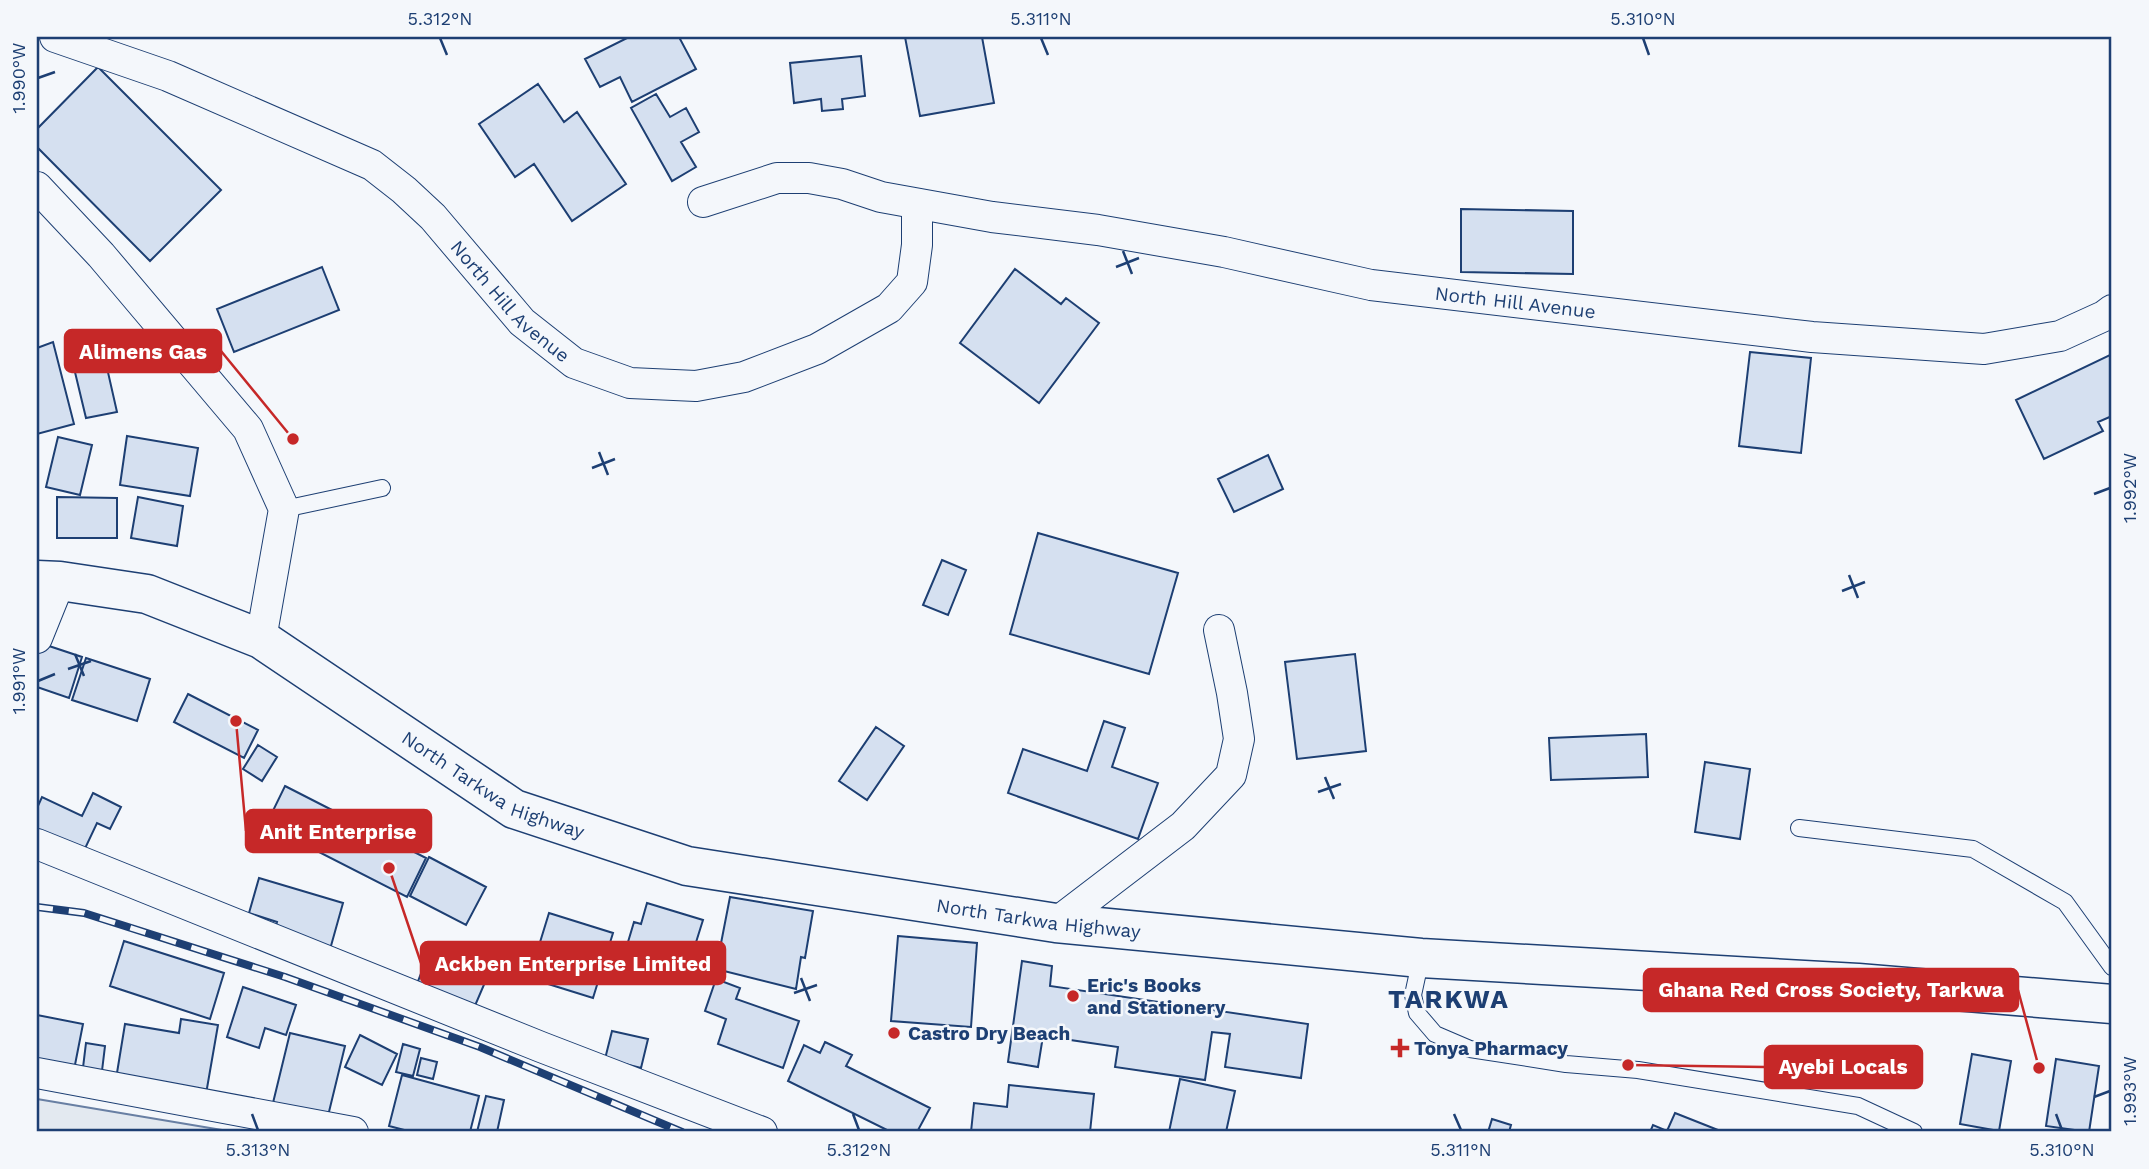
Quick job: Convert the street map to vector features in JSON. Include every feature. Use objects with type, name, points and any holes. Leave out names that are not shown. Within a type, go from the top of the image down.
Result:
[{"type":"main road","name":"North Tarkwa Highway","points":[[49,580],[147,594],[261,639],[513,809],[687,866],[1056,923],[1422,958],[1857,984],[2112,1004]]},
{"type":"street","name":"North Hill Avenue","points":[[55,37],[169,76],[372,165],[433,217],[522,322],[574,363],[629,383],[696,386],[744,377],[817,349],[889,308],[912,282],[917,245],[918,204]]},
{"type":"street","name":"North Hill Avenue","points":[[703,202],[777,178],[809,178],[842,184],[881,197],[992,217],[1098,230],[1224,252],[1371,285],[1812,337],[1984,349],[2060,336],[2112,310]]},
{"type":"street","points":[[37,187],[101,256],[248,429],[284,509],[261,639]]},
{"type":"street","points":[[37,638],[49,580]]},
{"type":"street","points":[[1056,923],[1183,826],[1231,775],[1239,739],[1219,630]]},
{"type":"street","points":[[37,844],[515,1037],[762,1132]]},
{"type":"street","points":[[37,1073],[353,1132]]},
{"type":"lane","points":[[284,509],[383,488]]},
{"type":"lane","points":[[1799,828],[1973,849],[2066,902],[2112,967]]},
{"type":"lane","points":[[1422,958],[1413,995],[1417,1013],[1435,1034],[1471,1049],[1566,1064],[1638,1070],[1858,1106],[1914,1132]]},
{"type":"shaded area","points":[[37,1099],[234,1132],[37,1132]]},
{"type":"building","points":[[629,37],[679,37],[696,69],[632,102],[620,77],[600,87],[585,59]]},
{"type":"building","points":[[905,37],[982,37],[994,103],[920,116]]},
{"type":"building","points":[[861,56],[865,96],[842,99],[843,109],[822,111],[821,99],[794,103],[790,63]]},
{"type":"building","points":[[98,67],[221,190],[150,261],[37,147],[37,129]]},
{"type":"building","points":[[538,84],[564,122],[577,112],[626,184],[572,221],[534,164],[515,177],[479,124]]},
{"type":"building","points":[[656,94],[670,117],[686,108],[699,132],[681,142],[696,167],[672,181],[631,108]]},
{"type":"building","points":[[1461,209],[1573,211],[1573,274],[1461,272]]},
{"type":"building","points":[[322,267],[339,310],[234,352],[217,309]]},
{"type":"building","points":[[1015,269],[1061,304],[1066,298],[1099,323],[1039,403],[960,343]]},
{"type":"building","points":[[90,338],[105,359],[117,412],[86,418],[68,343]]},
{"type":"building","points":[[53,342],[74,424],[37,434],[37,348]]},
{"type":"building","points":[[1750,352],[1811,358],[1801,453],[1739,446]]},
{"type":"building","points":[[2112,354],[2112,416],[2098,422],[2103,431],[2044,459],[2016,400]]},
{"type":"building","points":[[127,436],[198,448],[190,496],[120,485]]},
{"type":"building","points":[[58,437],[92,445],[80,495],[46,487]]},
{"type":"building","points":[[1268,455],[1283,489],[1234,512],[1218,479]]},
{"type":"building","points":[[57,497],[117,498],[117,538],[57,538]]},
{"type":"building","points":[[138,497],[183,506],[177,546],[131,538]]},
{"type":"building","points":[[1038,533],[1178,573],[1149,674],[1010,634]]},
{"type":"building","points":[[942,560],[966,570],[948,615],[923,605]]},
{"type":"building","points":[[37,642],[82,657],[69,698],[37,687]]},
{"type":"building","points":[[1355,654],[1366,751],[1297,759],[1285,662]]},
{"type":"building","points":[[86,658],[150,679],[137,721],[72,700]]},
{"type":"building","points":[[188,694],[258,730],[244,758],[174,722]]},
{"type":"building","points":[[1104,721],[1125,728],[1112,767],[1158,783],[1138,839],[1008,793],[1023,749],[1087,771]]},
{"type":"building","points":[[876,727],[904,746],[867,800],[839,781]]},
{"type":"building","points":[[1646,734],[1648,777],[1551,780],[1549,738]]},
{"type":"building","points":[[258,745],[277,757],[262,781],[243,769]]},
{"type":"building","points":[[1705,762],[1750,769],[1740,839],[1695,832]]},
{"type":"building","points":[[285,786],[426,858],[407,897],[266,825]]},
{"type":"building","points":[[93,793],[121,807],[110,829],[97,823],[81,857],[37,835],[37,808],[42,797],[82,816]]},
{"type":"building","points":[[429,857],[486,887],[466,925],[410,896]]},
{"type":"building","points":[[259,878],[343,903],[329,953],[273,937],[277,922],[249,913]]},
{"type":"building","points":[[730,897],[813,911],[805,958],[801,957],[796,989],[716,969]]},
{"type":"building","points":[[647,903],[703,920],[687,971],[625,952],[634,922],[641,924]]},
{"type":"building","points":[[549,913],[613,933],[593,998],[529,978]]},
{"type":"building","points":[[898,936],[977,943],[971,1027],[891,1021]]},
{"type":"building","points":[[124,941],[224,973],[210,1019],[110,986]]},
{"type":"building","points":[[428,955],[486,980],[474,1008],[417,984]]},
{"type":"building","points":[[1022,961],[1052,966],[1050,986],[1308,1024],[1301,1078],[1225,1067],[1230,1034],[1212,1032],[1205,1080],[1115,1067],[1118,1047],[1043,1036],[1038,1067],[1008,1062]]},
{"type":"building","points":[[716,979],[740,988],[736,999],[799,1021],[783,1068],[718,1044],[726,1019],[705,1011]]},
{"type":"building","points":[[243,987],[296,1005],[286,1035],[265,1028],[259,1048],[227,1037]]},
{"type":"building","points":[[37,1015],[83,1024],[73,1075],[37,1068]]},
{"type":"building","points":[[181,1019],[218,1025],[206,1094],[116,1079],[125,1024],[179,1033]]},
{"type":"building","points":[[612,1031],[648,1039],[641,1068],[605,1059]]},
{"type":"building","points":[[290,1033],[345,1046],[327,1120],[272,1107]]},
{"type":"building","points":[[360,1035],[397,1054],[382,1085],[345,1067]]},
{"type":"building","points":[[825,1042],[852,1055],[846,1066],[930,1108],[917,1132],[891,1132],[788,1081],[804,1045],[820,1053]]},
{"type":"building","points":[[86,1043],[105,1046],[101,1079],[82,1076]]},
{"type":"building","points":[[403,1044],[420,1049],[413,1076],[396,1072]]},
{"type":"building","points":[[1972,1054],[2011,1061],[1999,1131],[1960,1124]]},
{"type":"building","points":[[421,1058],[437,1062],[433,1079],[417,1075]]},
{"type":"building","points":[[2056,1059],[2099,1066],[2089,1132],[2046,1126]]},
{"type":"building","points":[[402,1075],[479,1096],[470,1132],[412,1132],[389,1126]]},
{"type":"building","points":[[1180,1079],[1235,1091],[1226,1132],[1169,1132]]},
{"type":"building","points":[[1009,1085],[1094,1094],[1090,1132],[971,1132],[974,1103],[1007,1107]]},
{"type":"building","points":[[486,1096],[504,1100],[497,1132],[477,1132]]},
{"type":"building","points":[[1675,1113],[1723,1132],[1650,1132],[1653,1125],[1667,1131]]},
{"type":"building","points":[[1492,1119],[1511,1125],[1509,1132],[1488,1132]]},
{"type":"railway","points":[[37,907],[84,913],[285,977],[480,1047],[682,1132]]},
{"type":"place","name":"Alimens Gas","points":[[293,439]]},
{"type":"place","name":"Anit Enterprise","points":[[236,721]]},
{"type":"place","name":"Ackben Enterprise Limited","points":[[389,868]]},
{"type":"place","name":"Eric's Books and Stationery","points":[[1073,996]]},
{"type":"place","name":"Castro Dry Beach","points":[[894,1033]]},
{"type":"place","name":"Tonya Pharmacy","points":[[1400,1048]]},
{"type":"place","name":"Ayebi Locals","points":[[1628,1065]]},
{"type":"place","name":"Ghana Red Cross Society, Tarkwa","points":[[2039,1068]]},
{"type":"district","name":"TARKWA","points":[[1449,999]]}]
